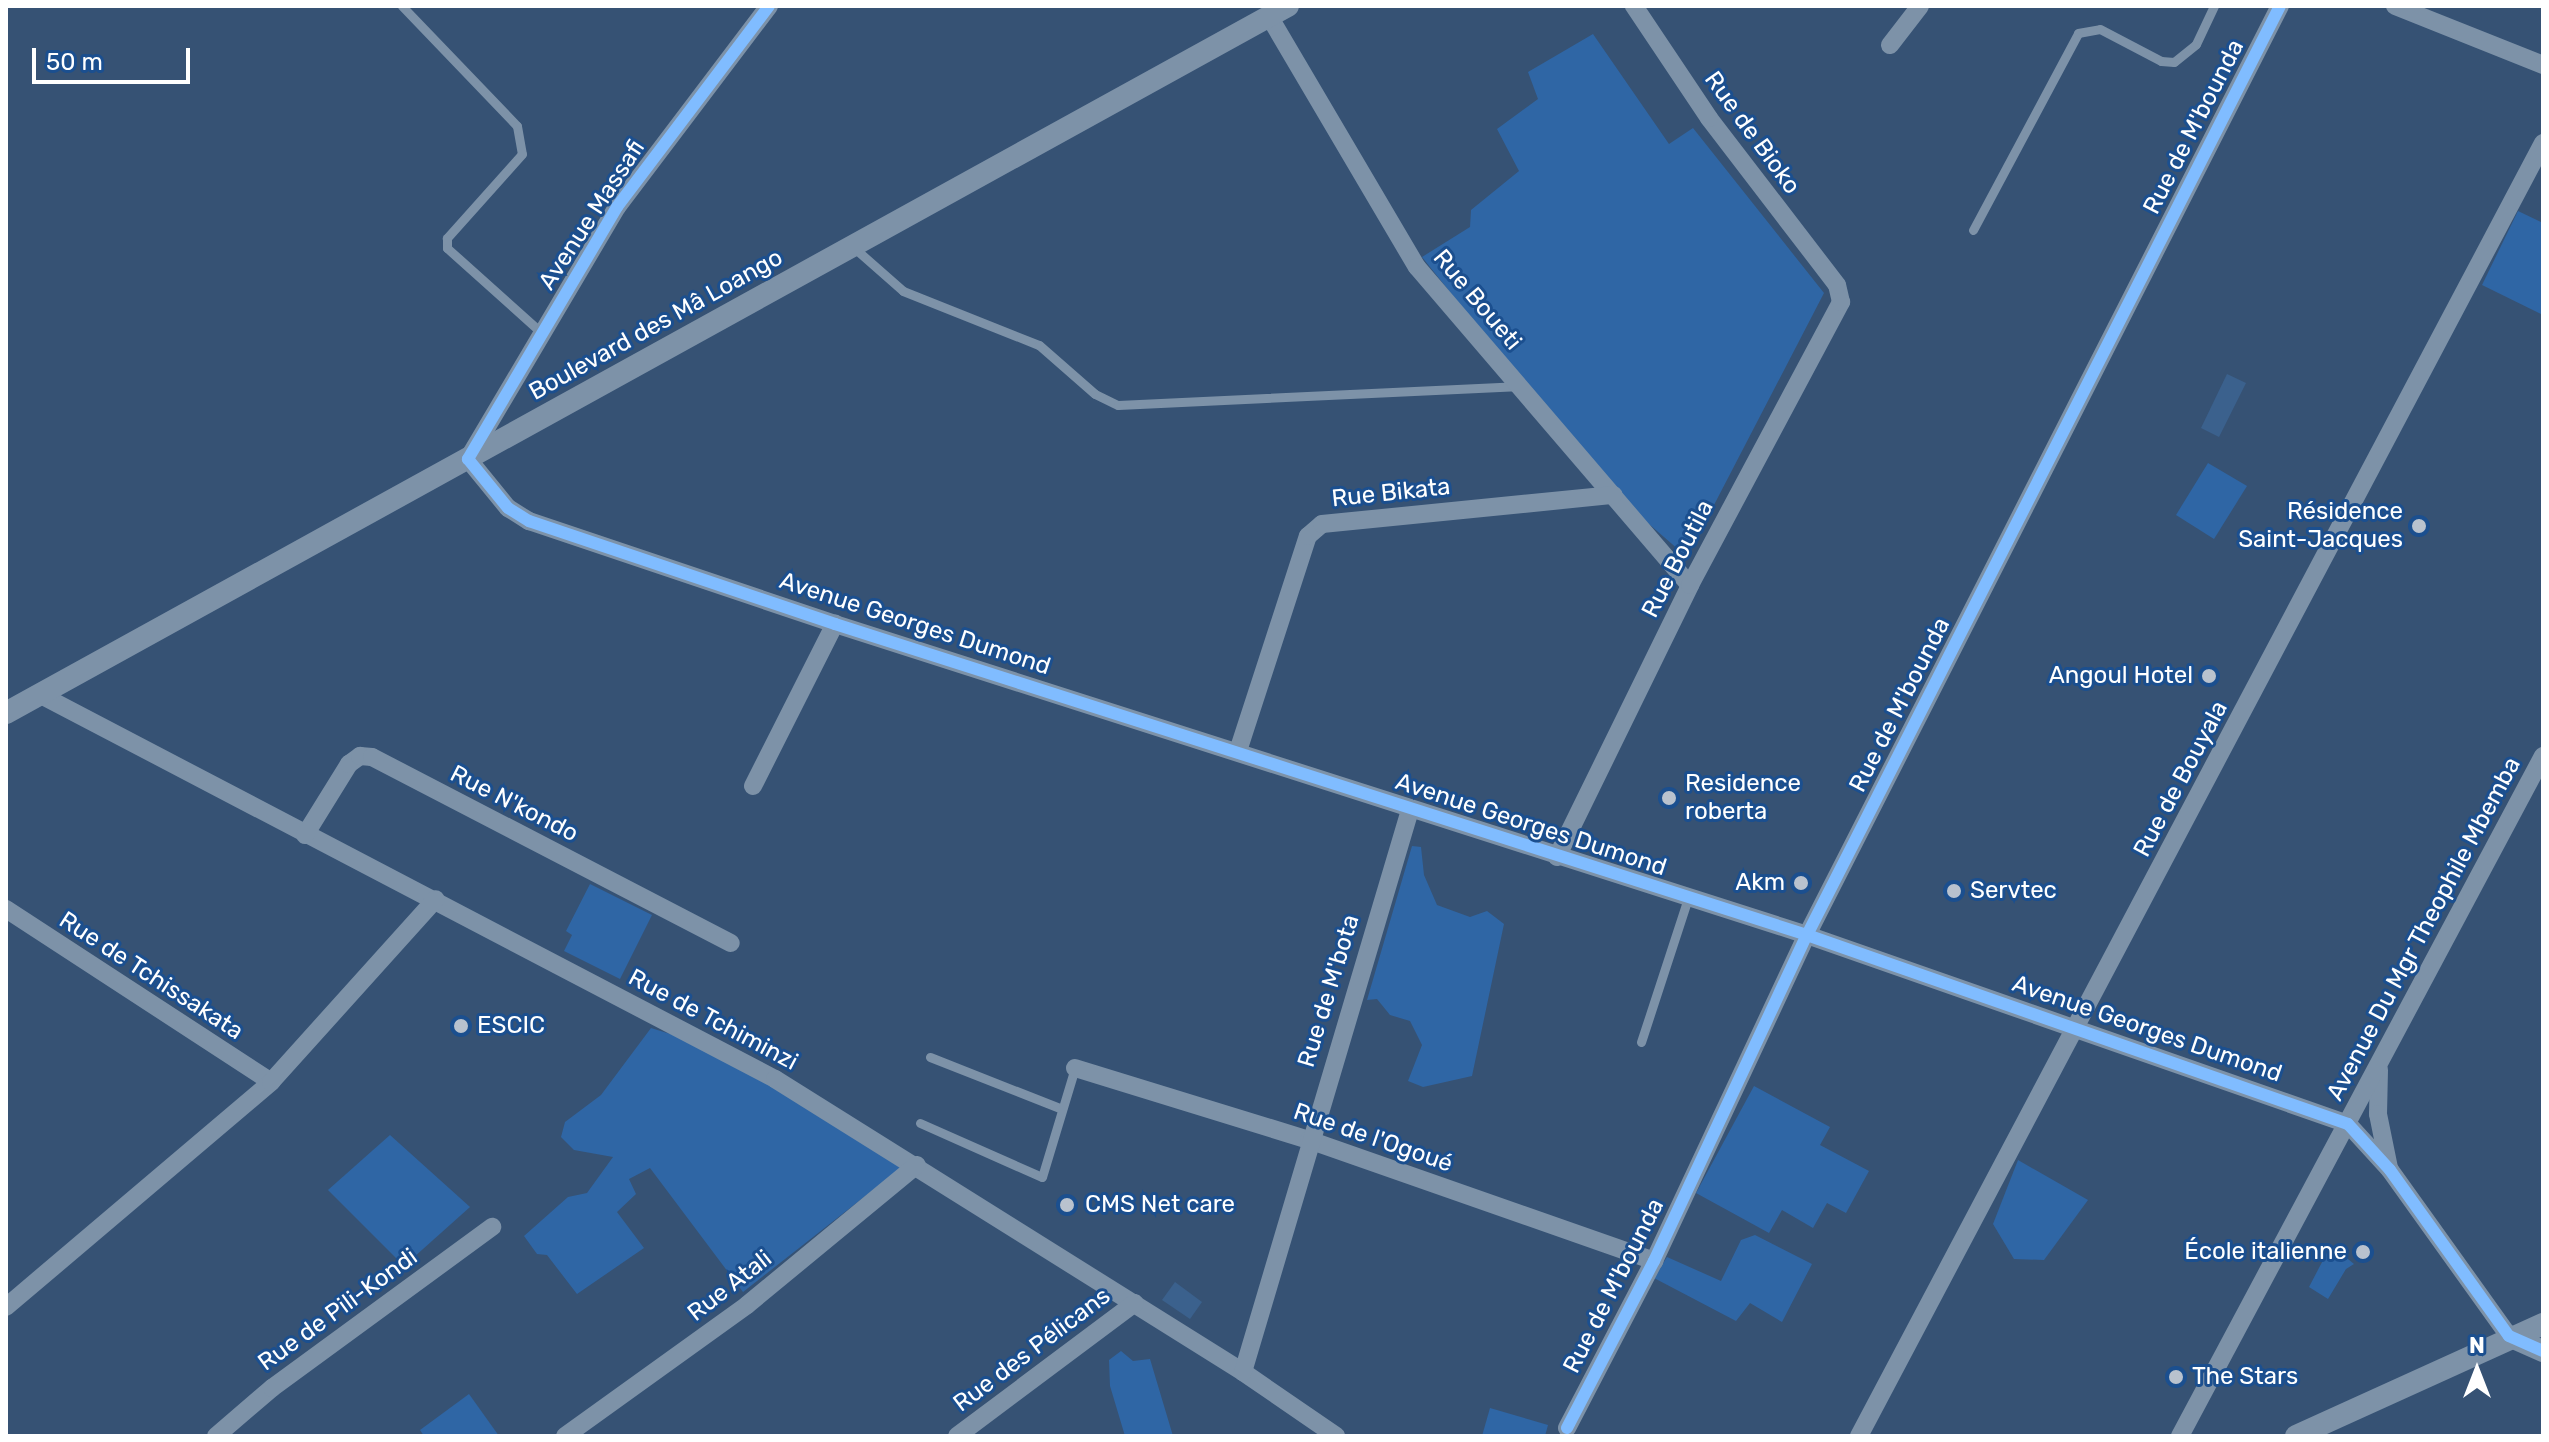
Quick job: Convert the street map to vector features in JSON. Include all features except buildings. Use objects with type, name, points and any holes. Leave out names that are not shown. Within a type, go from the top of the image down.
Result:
[{"type":"street","name":"Avenue Massafi","points":[[468,459],[617,207],[769,6]]},
{"type":"street","name":"Rue de Bioko","points":[[1634,6],[1709,118],[1837,285]]},
{"type":"street","points":[[1890,45],[1920,6]]},
{"type":"street","name":"Rue de M'bounda","points":[[1567,1428],[1654,1261],[1807,935],[2280,6]]},
{"type":"street","points":[[2395,6],[2543,65]]},
{"type":"street","name":"Boulevard des Mâ Loango","points":[[6,713],[1279,11]]},
{"type":"street","name":"Rue Boueti","points":[[1279,11],[1393,233],[1518,386],[1690,585]]},
{"type":"street","name":"Rue de Bouyala","points":[[1859,1436],[2543,143]]},
{"type":"street","name":"Rue Boutila","points":[[1557,857],[1690,585],[1841,302],[1837,285]]},
{"type":"street","name":"Avenue Georges Dumond","points":[[468,459],[508,508],[529,521],[835,624],[1807,935],[2348,1124],[2390,1170],[2509,1336]]},
{"type":"street","name":"Rue Bikata","points":[[1238,751],[1308,536],[1322,524],[1614,495]]},
{"type":"street","points":[[753,786],[835,624]]},
{"type":"street","name":"Rue de Tchiminzi","points":[[39,694],[775,1079],[1135,1303],[1336,1436]]},
{"type":"street","name":"Rue N'kondo","points":[[305,835],[349,764],[360,756],[372,757],[731,943]]},
{"type":"street","name":"Avenue Du Mgr Theophile Mbemba","points":[[2180,1436],[2543,756]]},
{"type":"street","name":"Rue de M'bota","points":[[1243,1372],[1309,1140],[1410,810]]},
{"type":"street","points":[[6,1307],[271,1082],[436,899]]},
{"type":"street","name":"Rue de Tchissakata","points":[[6,909],[271,1082]]},
{"type":"street","name":"Avenue Georges Dumond","points":[[2380,1066],[2378,1114],[2390,1170]]},
{"type":"street","name":"Rue de l'Ogoué","points":[[1075,1068],[1309,1140],[1654,1261]]},
{"type":"street","name":"Rue Atali","points":[[565,1436],[747,1305],[917,1165]]},
{"type":"street","name":"Rue de Pili-Kondi","points":[[216,1436],[272,1388],[492,1227]]},
{"type":"street","name":"Rue des Pélicans","points":[[957,1436],[1135,1303]]},
{"type":"street","points":[[2296,1436],[2509,1336],[2543,1324]]},
{"type":"street","points":[[2509,1336],[2543,1351]]},
{"type":"lane","points":[[402,6],[517,126],[522,154],[447,238],[447,248],[543,334]]},
{"type":"lane","points":[[1973,230],[2078,33],[2100,29],[2161,61],[2174,62],[2196,44],[2214,6]]},
{"type":"lane","points":[[852,246],[903,291],[1039,345],[1095,394],[1118,405],[1287,401],[1518,386]]},
{"type":"lane","points":[[1641,1042],[1688,898]]},
{"type":"lane","points":[[930,1057],[1062,1109]]},
{"type":"lane","points":[[920,1123],[1042,1177],[1075,1068]]},
{"type":"shaded area","points":[[1593,34],[1669,144],[1693,128],[1824,293],[1687,557],[1604,485],[1422,257],[1470,227],[1471,210],[1519,171],[1497,129],[1538,99],[1528,72]]},
{"type":"shaded area","points":[[2518,211],[2543,223],[2543,315],[2482,285]]},
{"type":"shaded area","points":[[2227,374],[2246,383],[2219,437],[2201,428]]},
{"type":"shaded area","points":[[2208,463],[2247,486],[2214,539],[2176,515]]},
{"type":"shaded area","points":[[1412,846],[1421,847],[1424,875],[1437,905],[1470,917],[1487,911],[1504,924],[1472,1076],[1423,1087],[1408,1081],[1422,1045],[1410,1021],[1390,1015],[1377,999],[1367,1000]]},
{"type":"shaded area","points":[[590,884],[652,915],[620,979],[564,951],[572,935],[566,931]]},
{"type":"shaded area","points":[[651,1028],[722,1050],[901,1168],[743,1292],[650,1168],[629,1179],[636,1194],[617,1212],[644,1248],[577,1294],[547,1255],[537,1254],[524,1236],[568,1197],[587,1193],[613,1157],[574,1150],[561,1137],[565,1122],[601,1095]]},
{"type":"shaded area","points":[[1754,1086],[1830,1127],[1820,1145],[1869,1171],[1846,1213],[1827,1203],[1813,1228],[1782,1210],[1769,1233],[1696,1193]]},
{"type":"shaded area","points":[[390,1135],[470,1207],[404,1266],[328,1190]]},
{"type":"shaded area","points":[[2018,1160],[2088,1200],[2044,1260],[2014,1259],[1993,1224]]},
{"type":"shaded area","points":[[1755,1235],[1812,1264],[1782,1322],[1750,1303],[1736,1321],[1654,1278],[1667,1257],[1721,1281],[1741,1240]]},
{"type":"shaded area","points":[[2331,1245],[2354,1264],[2346,1269],[2328,1299],[2309,1287]]},
{"type":"shaded area","points":[[1175,1282],[1202,1302],[1190,1319],[1162,1300]]},
{"type":"shaded area","points":[[1121,1351],[1133,1361],[1150,1359],[1173,1436],[1125,1436],[1110,1386],[1109,1360]]},
{"type":"shaded area","points":[[469,1394],[499,1436],[424,1436],[420,1430]]},
{"type":"shaded area","points":[[1490,1408],[1548,1425],[1545,1436],[1482,1436]]},
{"type":"cycle path","points":[[769,6],[617,207],[468,459],[508,508],[529,521],[835,624],[1807,935],[2348,1124],[2390,1170],[2509,1336],[2543,1351]]},
{"type":"cycle path","points":[[1567,1428],[1654,1261],[1807,935],[2280,6]]},
{"type":"place","name":"Résidence Saint-Jacques","points":[[2419,526]]},
{"type":"place","name":"Angoul Hotel","points":[[2209,676]]},
{"type":"place","name":"Residence roberta","points":[[1669,798]]},
{"type":"place","name":"Akm","points":[[1801,883]]},
{"type":"place","name":"Servtec","points":[[1954,891]]},
{"type":"place","name":"ESCIC","points":[[461,1026]]},
{"type":"place","name":"CMS Net care","points":[[1067,1205]]},
{"type":"place","name":"École italienne","points":[[2363,1252]]},
{"type":"place","name":"The Stars","points":[[2176,1377]]}]
